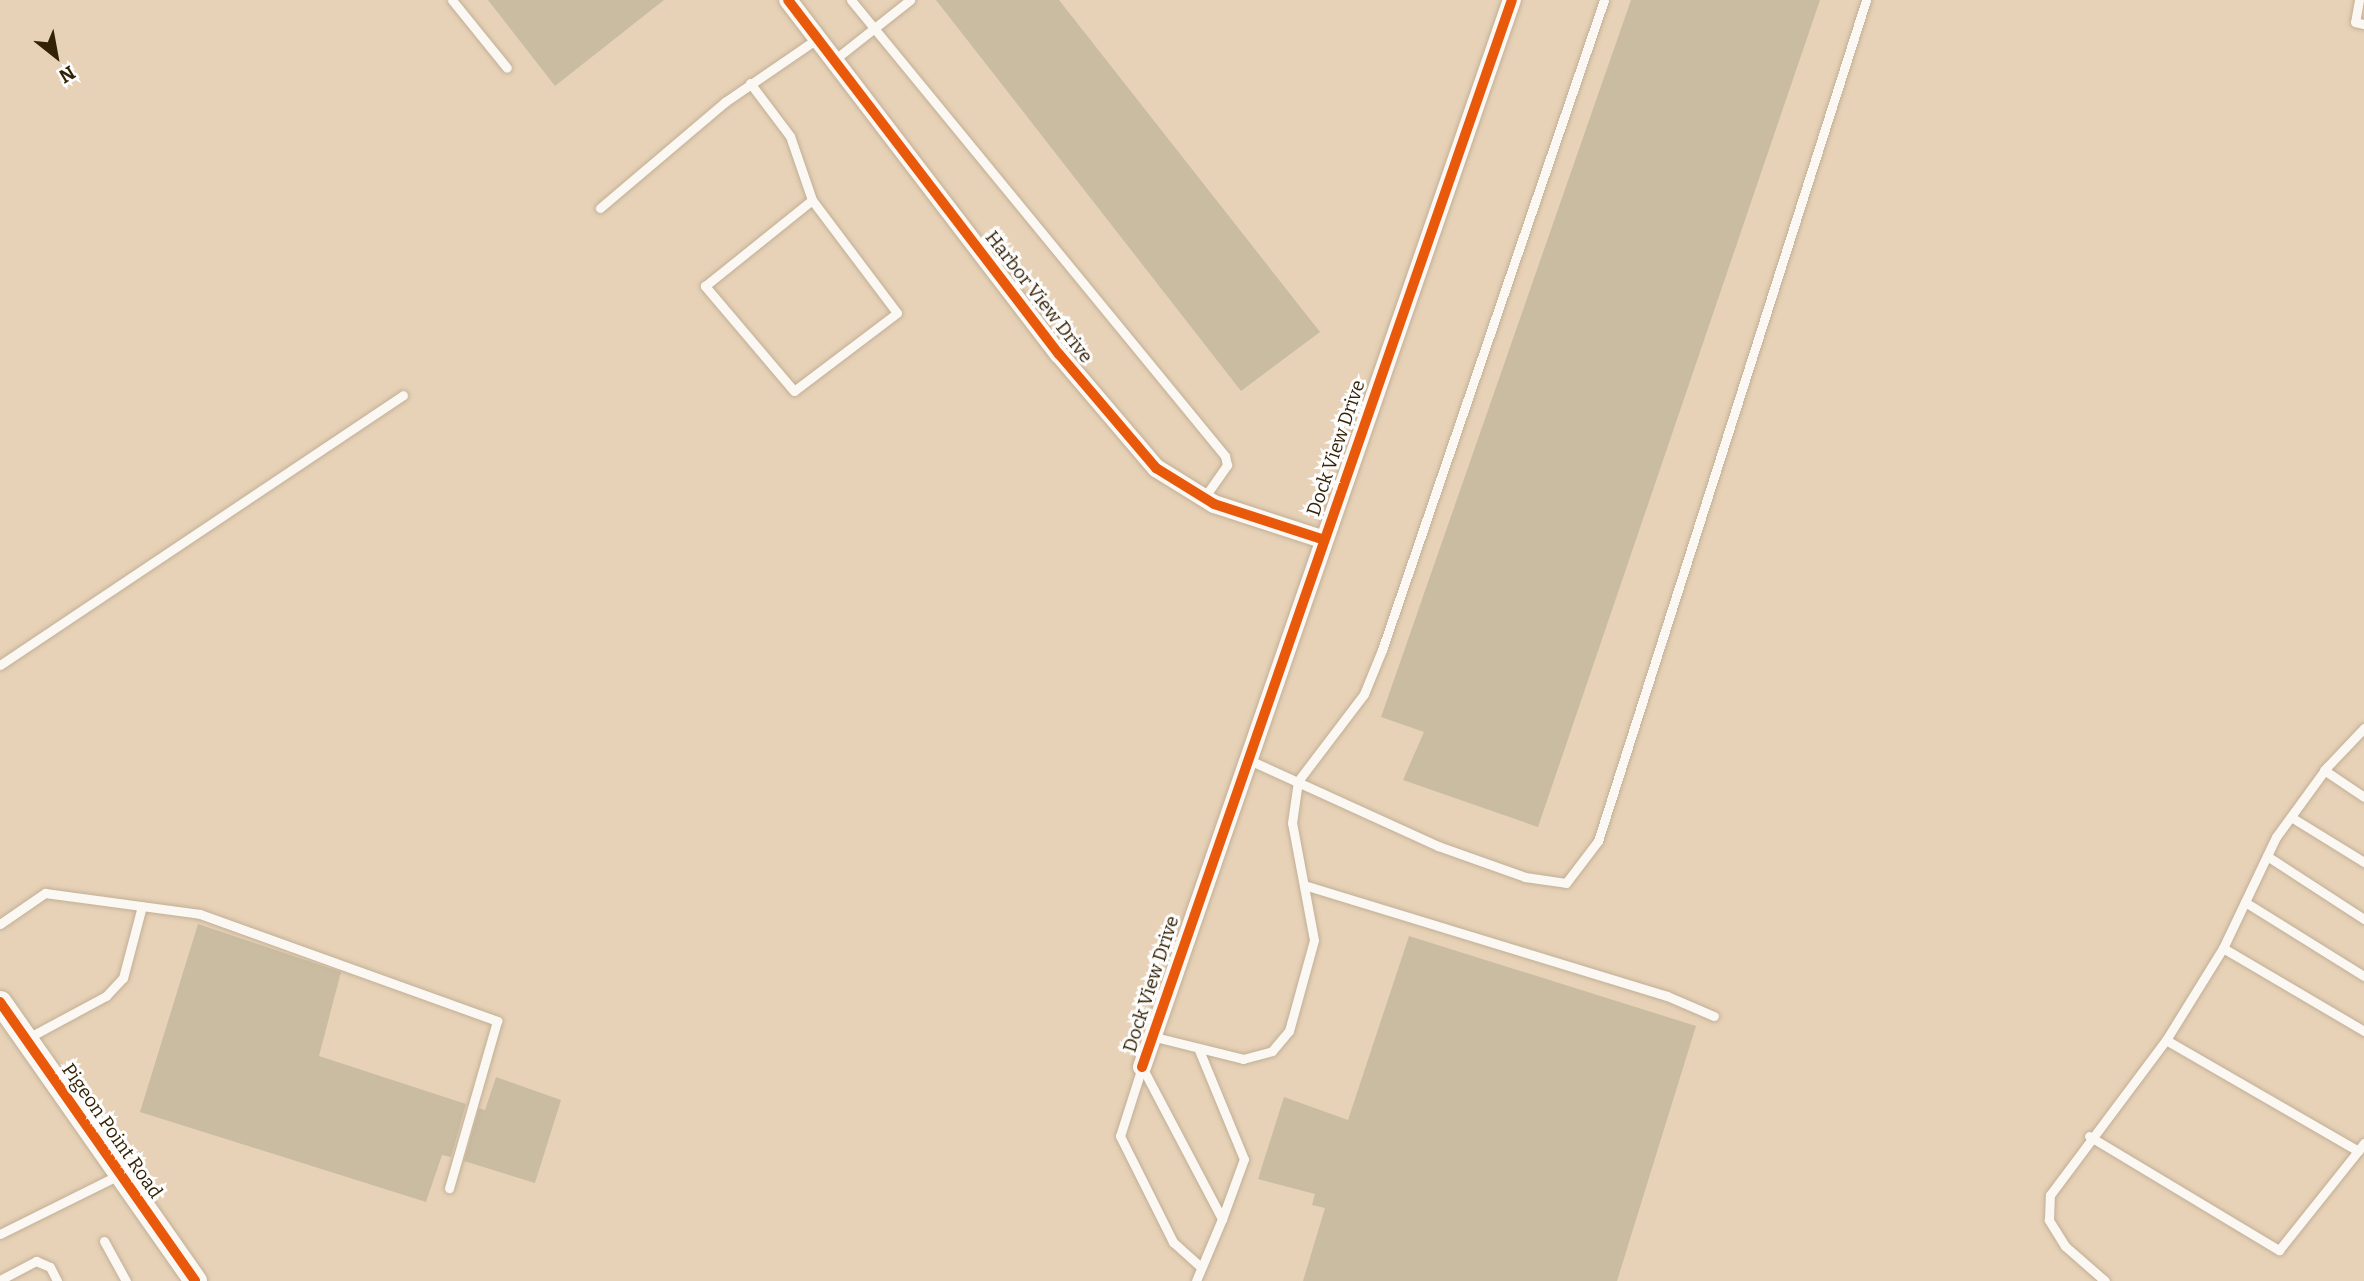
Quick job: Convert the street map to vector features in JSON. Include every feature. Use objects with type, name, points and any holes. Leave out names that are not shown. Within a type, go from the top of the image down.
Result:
[{"type":"street","name":"Harbor View Drive","points":[[789,0],[1123,430],[1156,468],[1204,498],[1322,539]]},
{"type":"street","name":"Dock View Drive","points":[[1142,1067],[1246,758],[1512,0]]},
{"type":"street","name":"Pigeon Point Road","points":[[0,1002],[195,1281]]},
{"type":"lane","points":[[452,0],[507,68]]},
{"type":"lane","points":[[851,0],[1225,456],[1227,465],[1204,498]]},
{"type":"lane","points":[[834,60],[910,0]]},
{"type":"lane","points":[[1151,1035],[1199,1050],[1243,1059],[1272,1051],[1289,1031],[1314,940],[1292,823],[1297,781],[1364,694],[1382,650],[1604,0]]},
{"type":"lane","points":[[1246,758],[1438,846],[1525,877],[1566,883],[1598,841],[1866,0]]},
{"type":"lane","points":[[2359,0],[2355,22],[2364,23]]},
{"type":"lane","points":[[600,208],[750,83],[818,38]]},
{"type":"lane","points":[[750,83],[790,136],[812,200],[897,313],[794,391],[705,286],[812,200]]},
{"type":"lane","points":[[0,665],[403,395]]},
{"type":"lane","points":[[2105,1281],[2065,1246],[2049,1220],[2050,1195],[2090,1136],[2166,1040],[2223,948],[2267,856],[2291,817],[2324,770],[2364,728]]},
{"type":"lane","points":[[2324,770],[2364,797]]},
{"type":"lane","points":[[2291,817],[2364,862]]},
{"type":"lane","points":[[2267,856],[2364,919]]},
{"type":"lane","points":[[1304,885],[1668,996],[1714,1016]]},
{"type":"lane","points":[[0,923],[45,893],[200,914],[496,1021],[449,1188]]},
{"type":"lane","points":[[2245,902],[2364,976]]},
{"type":"lane","points":[[26,1039],[106,996],[123,978],[142,906]]},
{"type":"lane","points":[[2223,948],[2364,1031]]},
{"type":"lane","points":[[2090,1136],[2279,1250],[2361,1147],[2166,1040]]},
{"type":"lane","points":[[1196,1281],[1244,1159],[1199,1050]]},
{"type":"lane","points":[[1142,1067],[1222,1219]]},
{"type":"lane","points":[[1142,1067],[1120,1136],[1173,1242],[1201,1267]]},
{"type":"lane","points":[[0,1234],[120,1175]]},
{"type":"lane","points":[[104,1241],[126,1281]]},
{"type":"lane","points":[[0,1280],[36,1261],[50,1267],[57,1281]]},
{"type":"building","points":[[488,0],[664,0],[555,86]]},
{"type":"building","points":[[936,0],[1059,0],[1320,332],[1241,391]]},
{"type":"building","points":[[1631,0],[1820,0],[1538,827],[1403,780],[1424,732],[1381,717]]},
{"type":"building","points":[[198,924],[341,972],[319,1056],[466,1104],[451,1157],[442,1155],[426,1202],[140,1112]]},
{"type":"building","points":[[1409,936],[1696,1026],[1617,1281],[1303,1281],[1325,1208],[1312,1205],[1315,1194],[1258,1179],[1284,1097],[1348,1120]]},
{"type":"building","points":[[496,1077],[561,1100],[535,1183],[464,1161],[479,1108],[485,1110]]},
{"type":"cycle path","points":[[788,0],[1059,354],[1156,468],[1214,504],[1322,539]]},
{"type":"cycle path","points":[[1142,1067],[1512,0]]},
{"type":"cycle path","points":[[0,1002],[195,1281]]}]
